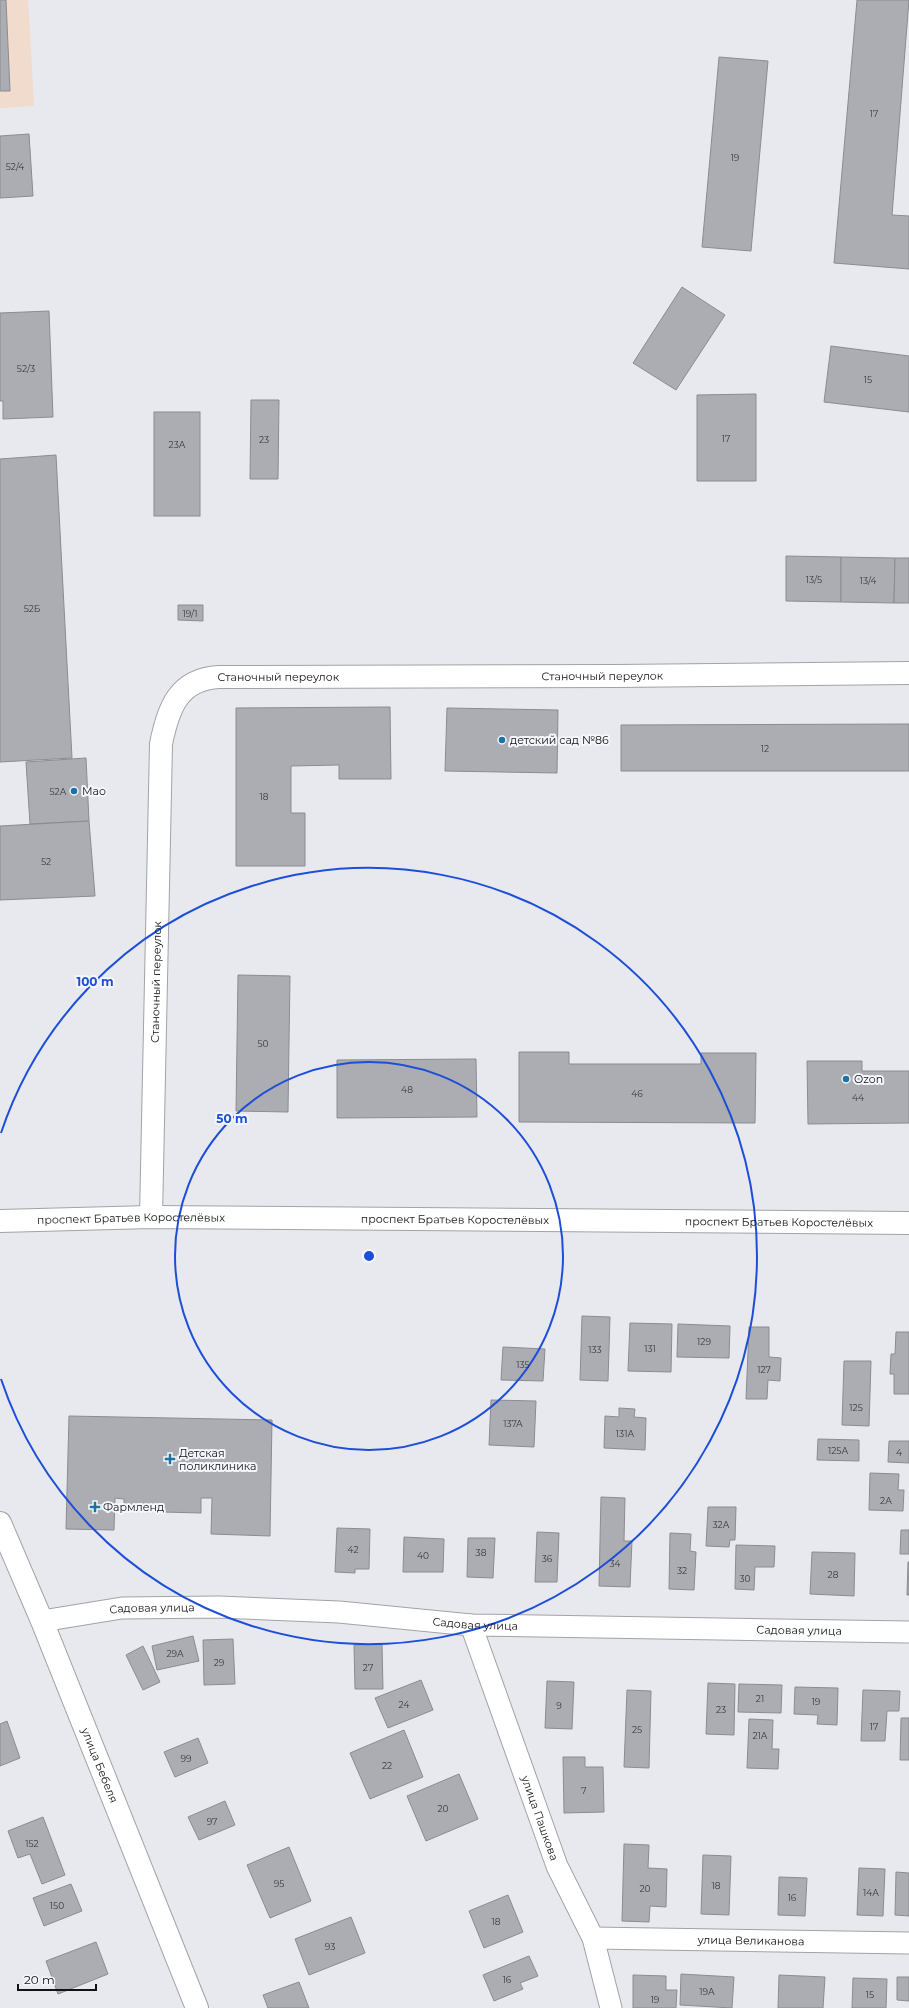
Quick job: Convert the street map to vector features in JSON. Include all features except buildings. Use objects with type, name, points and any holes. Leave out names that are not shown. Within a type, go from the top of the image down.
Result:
[{"type":"main road","name":"Станочный переулок","points":[[151,1217],[161,744],[166,719],[178,697],[189,685],[204,678],[219,677],[616,676],[909,673]]},
{"type":"main road","name":"проспект Братьев Коростелёвых","points":[[0,1220],[151,1217],[909,1223]]},
{"type":"main road","name":"улица Бебеля","points":[[0,1523],[42,1621],[197,2008]]},
{"type":"street","name":"Садовая улица","points":[[42,1621],[122,1608],[220,1607],[338,1612],[471,1625],[909,1632]]},
{"type":"street","name":"улица Пашкова","points":[[471,1625],[557,1866],[593,1938],[611,2008]]},
{"type":"street","name":"улица Великанова","points":[[593,1938],[909,1943]]},
{"type":"shaded area","points":[[0,0],[28,0],[34,106],[0,108]]},
{"type":"place","name":"детский сад №86","points":[[502,740]]},
{"type":"place","name":"Мао","points":[[74,791]]},
{"type":"place","name":"Ozon","points":[[846,1079]]},
{"type":"place","name":"Детская поликлиника","points":[[170,1459]]},
{"type":"place","name":"Фармленд","points":[[95,1507]]}]
